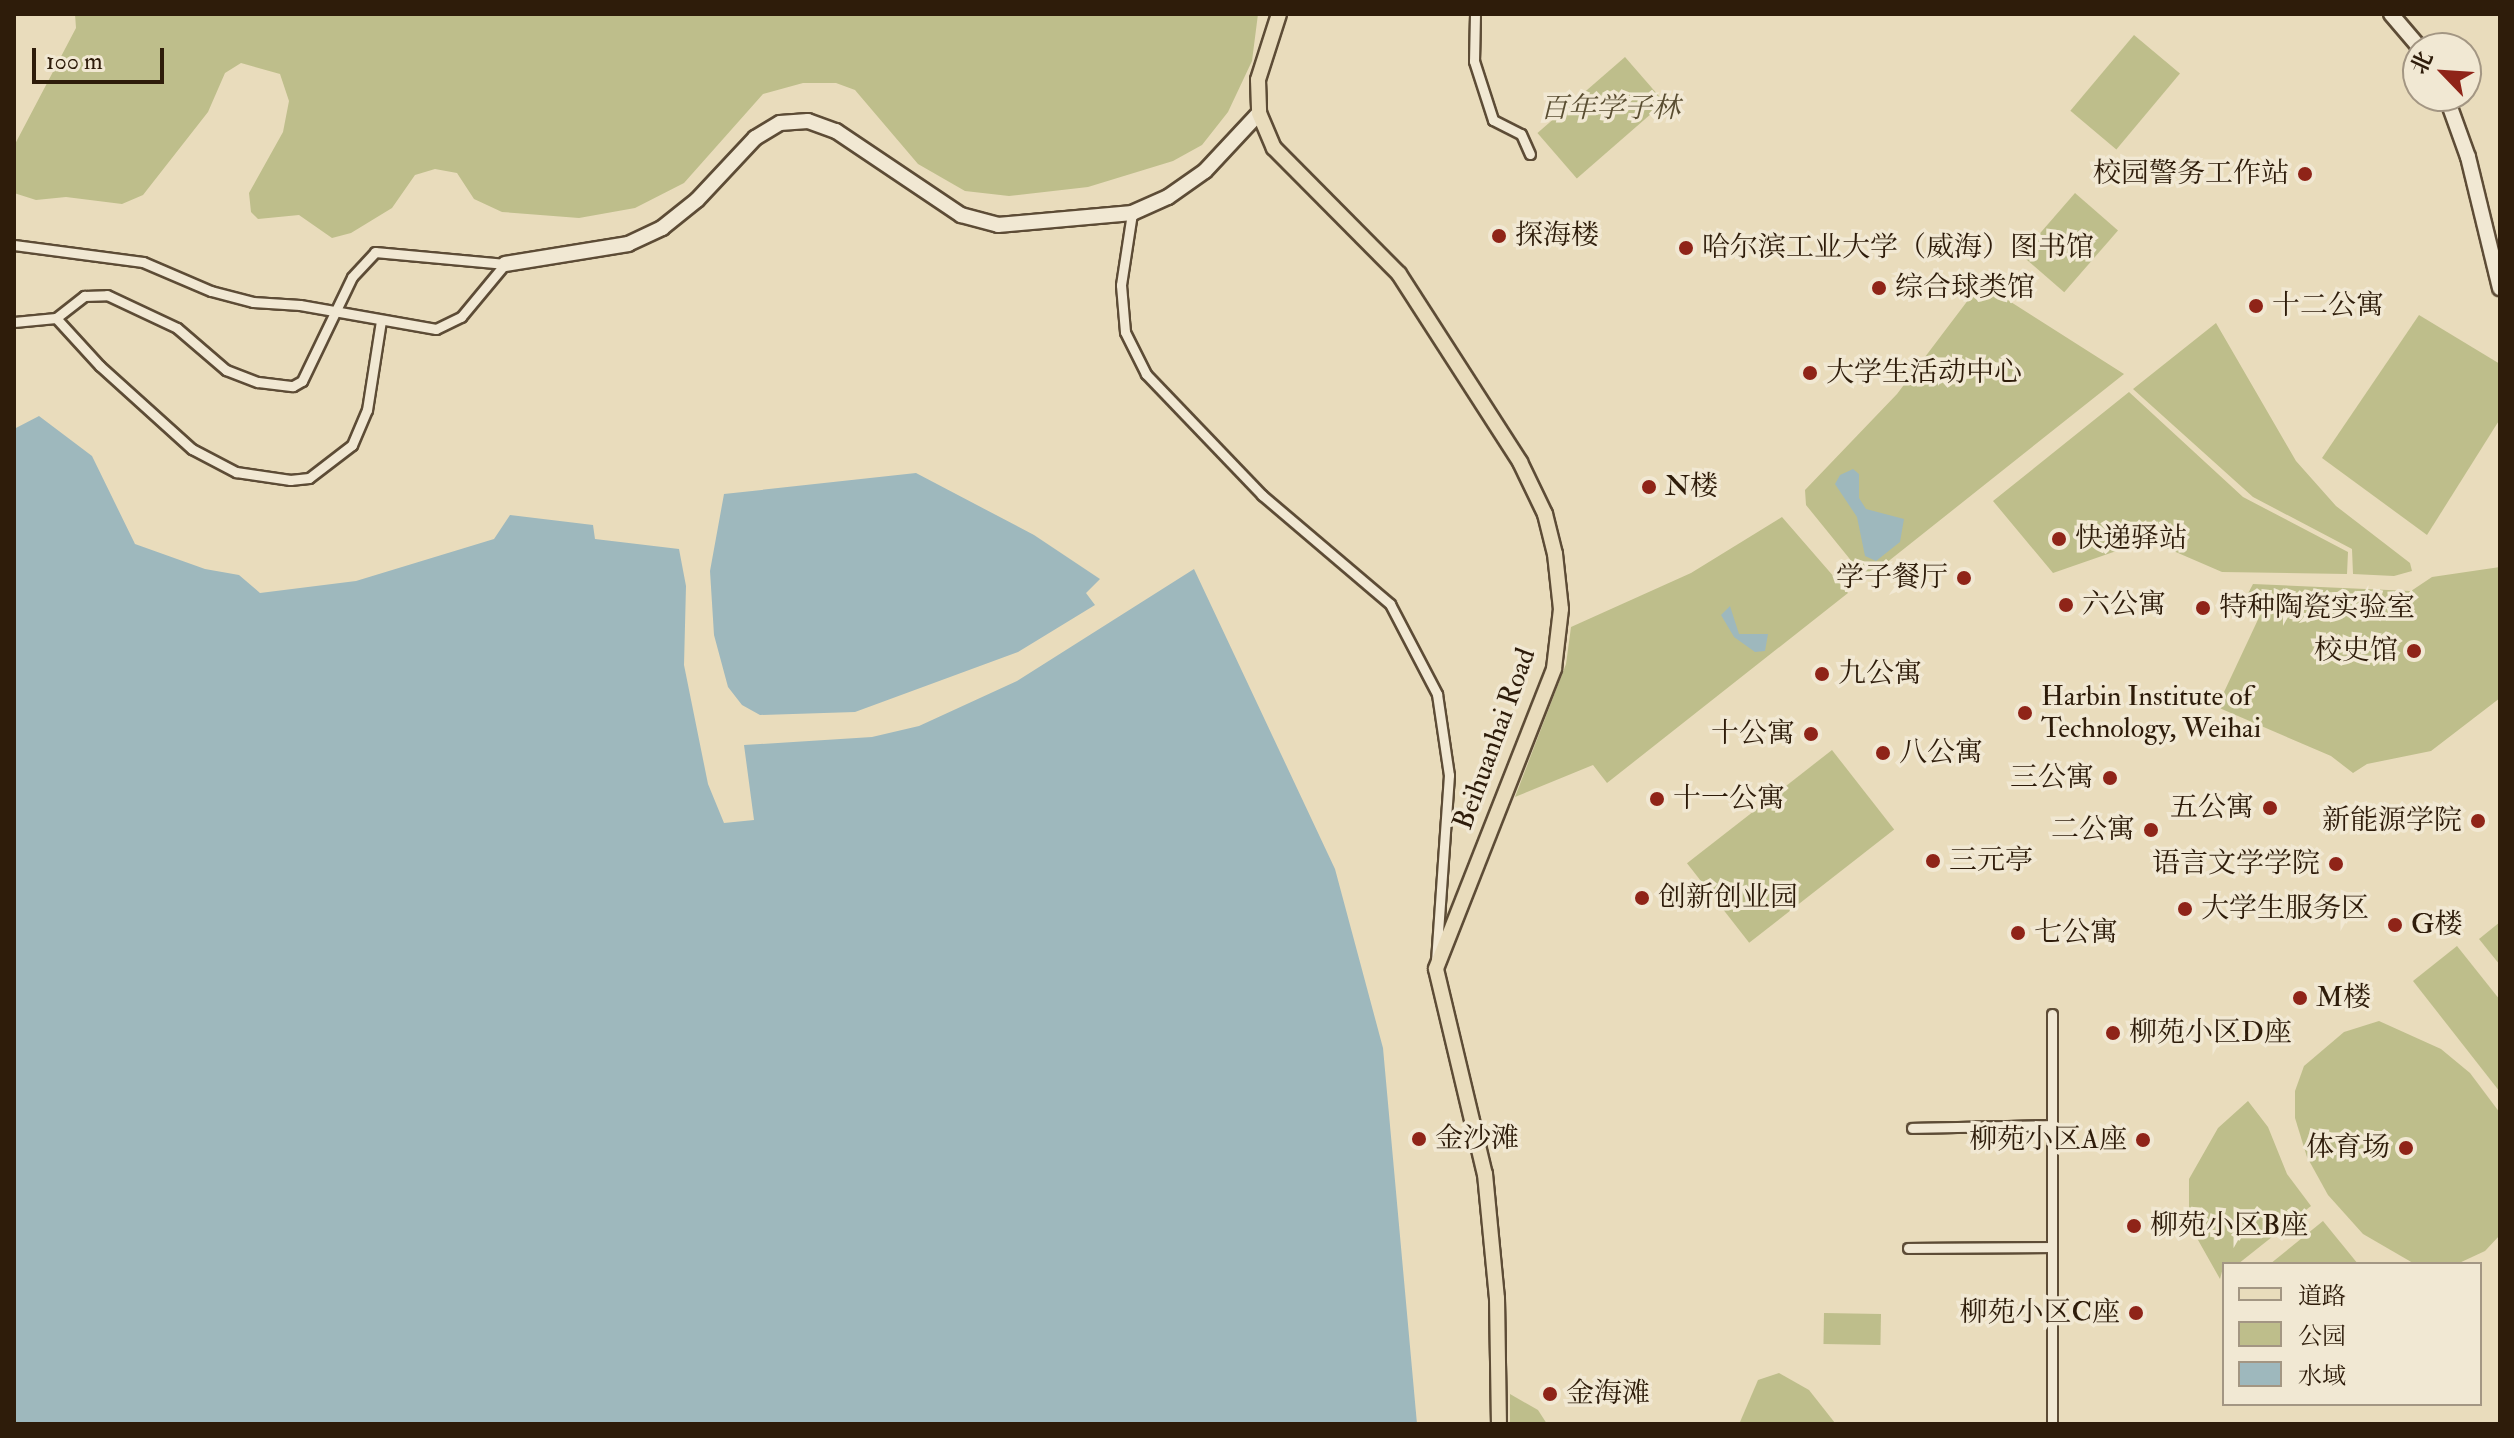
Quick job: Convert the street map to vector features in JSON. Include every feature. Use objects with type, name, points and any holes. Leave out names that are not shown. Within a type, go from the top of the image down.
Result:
[{"type":"main road","name":"Beihuanhai Road","points":[[1279,14],[1258,80],[1259,113],[1274,148],[1392,265],[1453,353],[1520,462],[1545,514],[1555,554],[1561,609],[1554,669],[1436,969]]},
{"type":"main road","points":[[1436,969],[1485,1174],[1497,1298],[1499,1424]]},
{"type":"street","points":[[1475,14],[1474,61],[1493,120],[1521,134],[1530,154]]},
{"type":"street","points":[[2391,14],[2406,32]]},
{"type":"street","points":[[2452,112],[2468,157],[2500,288]]},
{"type":"street","points":[[14,322],[56,318],[84,296],[107,295],[177,328],[226,370],[293,386],[302,381],[339,312],[352,277],[375,252],[505,264],[628,244],[662,228],[697,200],[755,138],[780,123],[808,121],[836,131],[961,215],[998,225],[1115,219],[1132,213],[1168,197],[1205,171],[1259,113]]},
{"type":"street","points":[[1132,213],[1122,301],[1125,332],[1146,374],[1262,495],[1390,604],[1437,694],[1449,775],[1436,969]]},
{"type":"street","points":[[14,245],[143,262],[211,291],[253,302],[446,327],[461,317],[505,264]]},
{"type":"street","points":[[56,318],[100,366],[192,449],[236,472],[290,480],[309,478],[352,445],[367,410],[381,321]]},
{"type":"street","points":[[2052,1014],[2052,1424]]},
{"type":"street","points":[[1912,1128],[2052,1125]]},
{"type":"street","points":[[1908,1248],[2051,1247]]},
{"type":"green space","points":[[75,14],[1258,14],[1252,61],[1228,112],[1202,145],[1173,161],[1088,187],[1009,196],[965,191],[918,164],[855,90],[836,83],[803,83],[763,94],[684,183],[635,208],[579,218],[502,212],[474,199],[457,173],[435,169],[415,175],[392,208],[351,233],[332,238],[299,215],[258,219],[251,212],[249,193],[283,132],[289,101],[280,74],[241,63],[225,73],[208,112],[143,195],[122,204],[66,197],[36,200],[14,193],[14,146],[76,28]]},
{"type":"green space","points":[[2134,35],[2180,74],[2116,149],[2070,111]]},
{"type":"green space","name":"百年学子林","points":[[1625,57],[1664,102],[1577,178],[1537,133]]},
{"type":"green space","points":[[2075,193],[2118,230],[2064,292],[2021,255]]},
{"type":"green space","points":[[1981,283],[2124,374],[1866,579],[1806,505],[1805,490],[1897,394]]},
{"type":"green space","points":[[2419,315],[2500,364],[2500,419],[2427,535],[2322,458]]},
{"type":"green space","points":[[2216,323],[2296,461],[2336,506],[2410,563],[2412,571],[2394,576],[2353,574],[2352,549],[2253,497],[2133,389]]},
{"type":"green space","points":[[2129,392],[2243,497],[2348,552],[2347,574],[2222,572],[2148,540],[2053,573],[1993,501]]},
{"type":"green space","points":[[1782,517],[1848,593],[1607,783],[1593,765],[1515,797],[1566,664],[1571,627],[1691,573]]},
{"type":"green space","points":[[2500,567],[2500,698],[2431,751],[2367,764],[2353,773],[2331,756],[2217,707],[2262,611],[2243,603],[2253,584],[2411,591],[2432,577]]},
{"type":"green space","points":[[1832,750],[1894,830],[1749,943],[1687,863]]},
{"type":"green space","points":[[2500,922],[2500,965],[2479,939]]},
{"type":"green space","points":[[2457,946],[2500,1000],[2500,1092],[2413,981]]},
{"type":"green space","points":[[2379,1021],[2441,1049],[2470,1073],[2500,1113],[2500,1235],[2485,1251],[2461,1262],[2411,1262],[2363,1234],[2328,1195],[2307,1157],[2295,1118],[2295,1091],[2304,1066],[2344,1032]]},
{"type":"green space","points":[[2248,1101],[2268,1127],[2287,1174],[2311,1206],[2241,1262],[2222,1262],[2220,1279],[2189,1224],[2189,1179],[2218,1128]]},
{"type":"green space","points":[[2323,1221],[2356,1262],[2272,1262]]},
{"type":"green space","points":[[1824,1313],[1881,1314],[1880,1345],[1823,1344]]},
{"type":"green space","points":[[1779,1373],[1809,1390],[1835,1423],[1740,1422],[1758,1380]]},
{"type":"green space","points":[[1510,1394],[1538,1410],[1547,1424],[1510,1424]]},
{"type":"water","points":[[39,416],[92,456],[135,544],[205,569],[239,575],[260,593],[356,581],[494,539],[510,515],[593,525],[595,539],[679,549],[686,586],[684,665],[708,784],[724,823],[754,820],[744,745],[872,737],[919,726],[1017,681],[1194,569],[1335,869],[1383,1048],[1417,1424],[14,1424],[14,429]]},
{"type":"water","points":[[1853,469],[1859,474],[1859,498],[1866,509],[1904,519],[1900,542],[1876,561],[1865,556],[1857,517],[1835,484],[1840,475]]},
{"type":"water","points":[[916,473],[1034,535],[1100,579],[1086,593],[1095,605],[1018,652],[855,712],[760,715],[742,705],[728,687],[714,635],[710,571],[724,494]]},
{"type":"water","points":[[1730,606],[1739,634],[1768,634],[1765,651],[1755,652],[1734,637],[1721,615]]},
{"type":"place","name":"校园警务工作站","points":[[2305,174]]},
{"type":"place","name":"探海楼","points":[[1499,236]]},
{"type":"place","name":"哈尔滨工业大学（威海）图书馆","points":[[1686,248]]},
{"type":"place","name":"综合球类馆","points":[[1879,288]]},
{"type":"place","name":"十二公寓","points":[[2256,306]]},
{"type":"place","name":"大学生活动中心","points":[[1810,373]]},
{"type":"place","name":"N楼","points":[[1649,487]]},
{"type":"place","name":"快递驿站","points":[[2059,539]]},
{"type":"place","name":"学子餐厅","points":[[1964,578]]},
{"type":"place","name":"六公寓","points":[[2066,605]]},
{"type":"place","name":"特种陶瓷实验室","points":[[2203,608]]},
{"type":"place","name":"校史馆","points":[[2414,651]]},
{"type":"place","name":"九公寓","points":[[1822,674]]},
{"type":"place","name":"Harbin Institute of Technology, Weihai","points":[[2025,713]]},
{"type":"place","name":"十公寓","points":[[1811,734]]},
{"type":"place","name":"八公寓","points":[[1883,753]]},
{"type":"place","name":"三公寓","points":[[2110,778]]},
{"type":"place","name":"十一公寓","points":[[1657,799]]},
{"type":"place","name":"五公寓","points":[[2270,808]]},
{"type":"place","name":"新能源学院","points":[[2478,821]]},
{"type":"place","name":"二公寓","points":[[2151,830]]},
{"type":"place","name":"三元亭","points":[[1933,861]]},
{"type":"place","name":"语言文学学院","points":[[2336,864]]},
{"type":"place","name":"创新创业园","points":[[1642,898]]},
{"type":"place","name":"大学生服务区","points":[[2185,909]]},
{"type":"place","name":"G楼","points":[[2395,925]]},
{"type":"place","name":"七公寓","points":[[2018,933]]},
{"type":"place","name":"M楼","points":[[2300,998]]},
{"type":"place","name":"柳苑小区D座","points":[[2113,1033]]},
{"type":"place","name":"金沙滩","points":[[1419,1139]]},
{"type":"place","name":"柳苑小区A座","points":[[2143,1140]]},
{"type":"place","name":"体育场","points":[[2406,1148]]},
{"type":"place","name":"柳苑小区B座","points":[[2134,1226]]},
{"type":"place","name":"柳苑小区C座","points":[[2136,1313]]},
{"type":"place","name":"金海滩","points":[[1550,1394]]}]
